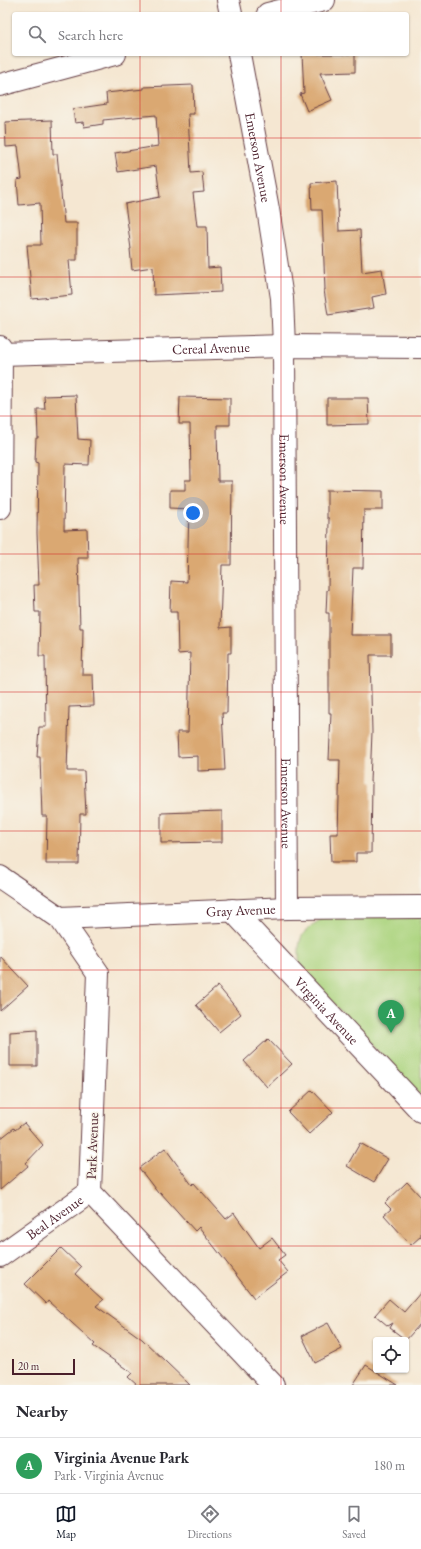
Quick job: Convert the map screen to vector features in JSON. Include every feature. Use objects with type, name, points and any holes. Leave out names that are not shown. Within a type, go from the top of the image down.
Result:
[{"type":"street","points":[[228,0],[231,12]]},
{"type":"street","points":[[276,12],[324,0]]},
{"type":"street","points":[[0,84],[107,56]]},
{"type":"street","name":"Emerson Avenue","points":[[239,56],[268,209],[282,298],[284,346],[287,908]]},
{"type":"street","name":"Cereal Avenue","points":[[0,352],[284,346],[421,347]]},
{"type":"street","points":[[0,352],[0,508]]},
{"type":"street","name":"Park Avenue","points":[[0,877],[60,918],[98,973],[90,1192],[273,1385]]},
{"type":"street","name":"Gray Avenue","points":[[60,918],[287,908],[421,907]]},
{"type":"street","name":"Virginia Avenue","points":[[232,910],[421,1111]]},
{"type":"street","name":"Beal Avenue","points":[[0,1256],[90,1192]]},
{"type":"green space","points":[[327,916],[421,916],[421,1097],[300,968],[299,949],[302,936],[305,931]]},
{"type":"building","points":[[302,56],[355,56],[355,72],[320,73],[332,100],[307,111],[300,94],[304,93]]},
{"type":"building","points":[[193,85],[194,114],[188,114],[191,173],[202,172],[204,192],[193,193],[197,226],[207,226],[208,268],[220,267],[221,292],[154,295],[153,267],[132,270],[131,249],[125,204],[160,197],[156,166],[118,172],[115,153],[158,146],[156,115],[103,120],[103,124],[84,127],[83,122],[75,123],[73,109],[107,104],[106,93],[144,89],[144,87]]},
{"type":"building","points":[[52,120],[53,154],[57,154],[64,223],[77,223],[77,260],[69,260],[72,295],[32,299],[27,245],[41,245],[40,203],[19,205],[17,180],[22,179],[18,146],[6,147],[5,122]]},
{"type":"building","points":[[337,181],[339,231],[360,230],[362,272],[382,269],[386,294],[372,297],[374,308],[328,315],[324,290],[322,210],[312,210],[311,183]]},
{"type":"building","points":[[76,395],[78,439],[90,440],[89,465],[65,464],[64,530],[87,529],[88,558],[78,558],[80,628],[83,628],[82,675],[93,675],[94,706],[69,707],[67,771],[84,771],[86,814],[80,814],[79,864],[46,864],[47,816],[42,816],[40,757],[37,757],[39,727],[46,727],[45,656],[39,656],[40,612],[35,612],[34,585],[39,585],[37,533],[38,463],[35,462],[36,438],[38,438],[37,409],[45,409],[44,396]]},
{"type":"building","points":[[180,397],[230,398],[230,425],[217,425],[218,481],[232,481],[231,565],[222,565],[220,628],[231,627],[231,653],[228,653],[227,713],[222,713],[225,770],[198,771],[198,756],[178,757],[177,732],[188,732],[190,653],[178,654],[177,612],[170,612],[171,581],[187,582],[189,509],[170,508],[170,490],[185,490],[185,480],[191,480],[190,424],[179,424]]},
{"type":"building","points":[[327,398],[368,398],[369,424],[327,425]]},
{"type":"building","points":[[327,490],[383,491],[383,510],[364,510],[363,568],[353,568],[350,635],[391,635],[391,655],[370,655],[372,732],[370,782],[372,782],[371,853],[356,853],[356,862],[331,862],[330,834],[338,834],[340,760],[329,760],[331,713],[329,713],[329,613],[326,613],[328,590],[329,518],[327,518]]},
{"type":"building","points":[[222,811],[222,842],[161,843],[161,813]]},
{"type":"building","points":[[0,956],[28,986],[0,1011]]},
{"type":"building","points":[[218,986],[241,1014],[219,1032],[196,1005]]},
{"type":"building","points":[[37,1030],[37,1066],[10,1066],[10,1032]]},
{"type":"building","points":[[268,1039],[292,1064],[267,1087],[244,1061]]},
{"type":"building","points":[[312,1090],[333,1112],[309,1134],[288,1112]]},
{"type":"building","points":[[24,1123],[43,1145],[26,1163],[28,1166],[0,1190],[0,1139],[14,1128],[15,1130]]},
{"type":"building","points":[[360,1143],[388,1159],[374,1182],[347,1166]]},
{"type":"building","points":[[165,1148],[192,1185],[194,1183],[226,1219],[234,1213],[259,1248],[272,1238],[285,1255],[278,1260],[288,1272],[254,1298],[199,1227],[195,1231],[160,1192],[158,1193],[139,1168]]},
{"type":"building","points":[[407,1182],[421,1197],[421,1236],[411,1245],[384,1215],[391,1209],[385,1203]]},
{"type":"building","points":[[61,1248],[81,1267],[75,1274],[103,1300],[96,1306],[142,1339],[190,1385],[137,1385],[128,1377],[132,1373],[93,1346],[95,1344],[48,1301],[46,1304],[25,1284]]},
{"type":"building","points":[[421,1292],[421,1323],[409,1337],[402,1337],[390,1328],[393,1323],[388,1326],[375,1315],[389,1299],[404,1312]]},
{"type":"building","points":[[328,1323],[342,1349],[315,1363],[302,1336]]},
{"type":"building","points":[[366,1365],[373,1369],[373,1373],[379,1373],[398,1385],[353,1385]]},
{"type":"place","name":"Virginia Avenue Park","points":[[391,1033]]}]
